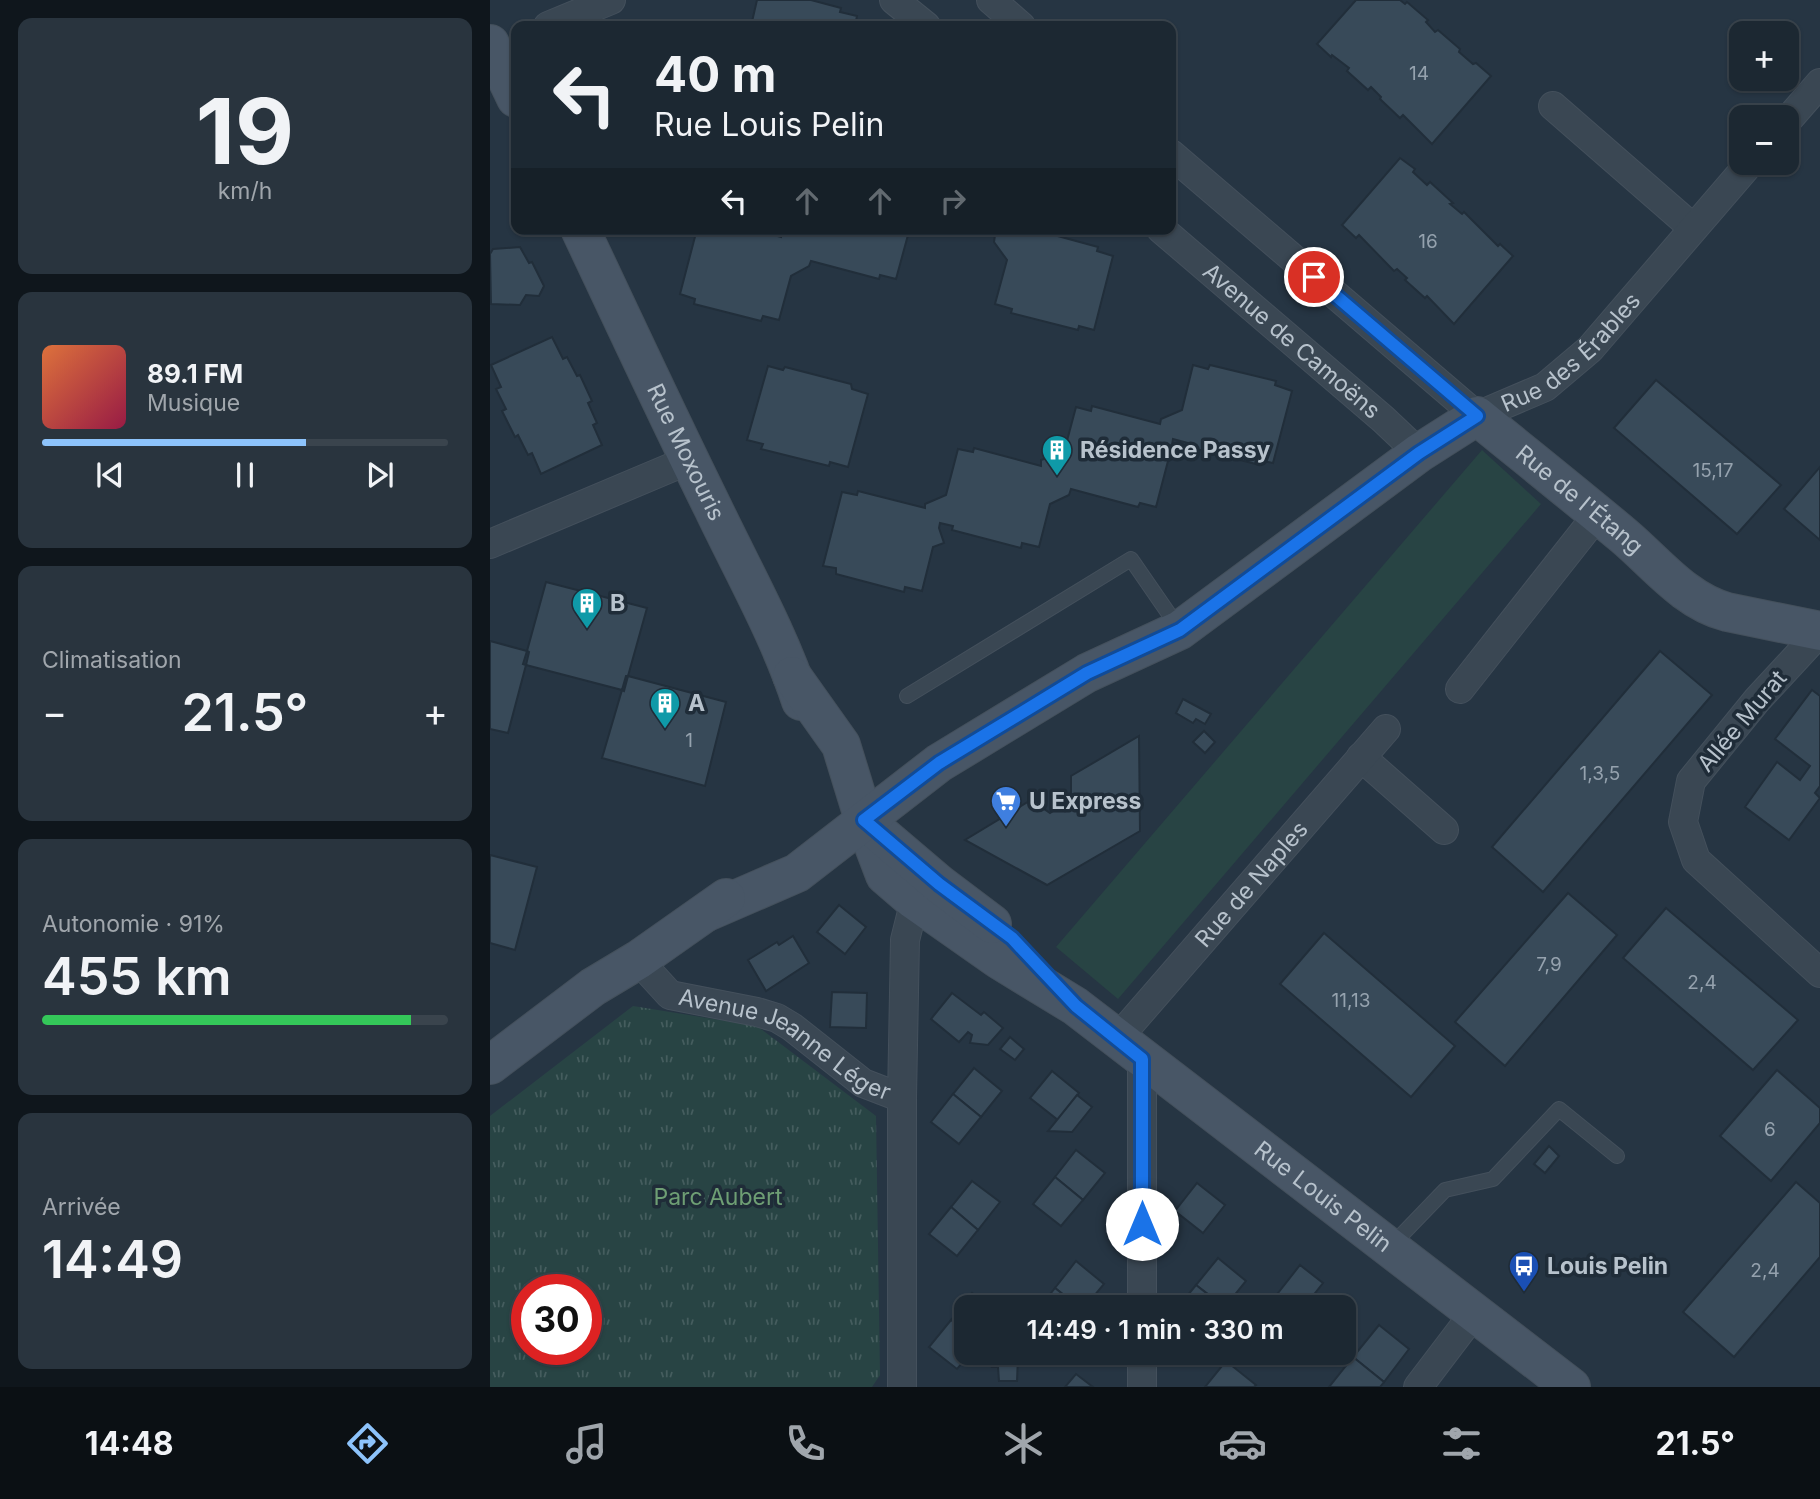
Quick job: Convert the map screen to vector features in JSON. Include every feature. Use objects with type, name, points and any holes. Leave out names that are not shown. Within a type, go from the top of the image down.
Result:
[{"type":"street","points":[[560,21],[611,0]]},
{"type":"street","points":[[894,0],[920,21]]},
{"type":"street","points":[[990,0],[1015,21]]},
{"type":"street","points":[[490,44],[511,88]]},
{"type":"street","points":[[1799,107],[1820,83]]},
{"type":"street","points":[[1553,106],[1693,228]]},
{"type":"street","name":"Rue de l'Étang","points":[[1176,158],[1477,416],[1598,514],[1687,593],[1712,608],[1820,632]]},
{"type":"street","name":"Rue des Érables","points":[[490,1065],[593,987],[638,960],[785,855],[864,820],[939,763],[1087,673],[1180,630],[1419,453],[1477,416],[1545,387],[1590,349],[1739,175]]},
{"type":"street","name":"Rue Moxouris","points":[[583,235],[793,676],[841,745],[864,820]]},
{"type":"street","name":"Avenue de Camoëns","points":[[1168,235],[1419,453]]},
{"type":"street","points":[[490,544],[689,460]]},
{"type":"street","points":[[1461,689],[1598,514]]},
{"type":"street","name":"Allée Murat","points":[[1820,632],[1756,700],[1691,781],[1683,822],[1696,860],[1820,973]]},
{"type":"street","name":"Rue de Naples","points":[[1129,1049],[1385,729]]},
{"type":"street","points":[[1361,757],[1444,830]]},
{"type":"street","name":"Rue Louis Pelin","points":[[864,820],[919,885],[1012,938],[1076,1006],[1129,1049],[1571,1387]]},
{"type":"street","name":"Avenue Jeanne Léger","points":[[902,1387],[905,940],[919,885]]},
{"type":"street","name":"Avenue Jeanne Léger","points":[[638,960],[670,995],[777,1018],[863,1083],[902,1098]]},
{"type":"street","points":[[1129,1049],[1141,1295]]},
{"type":"street","points":[[1418,1387],[1475,1312]]},
{"type":"street","points":[[1142,1365],[1142,1387]]},
{"type":"lane","points":[[907,696],[1131,559],[1180,630]]},
{"type":"lane","points":[[1390,1247],[1445,1190],[1493,1179],[1559,1109],[1617,1156]]},
{"type":"green space","points":[[1482,450],[1541,504],[1118,999],[1056,947]]},
{"type":"green space","name":"Parc Aubert","points":[[633,1006],[757,1026],[876,1116],[880,1375],[872,1387],[490,1387],[490,1116]]},
{"type":"building","points":[[757,0],[811,0],[841,8],[840,12],[857,16],[856,21],[752,21]]},
{"type":"building","points":[[1356,0],[1407,2],[1428,20],[1426,22],[1435,32],[1438,30],[1460,49],[1459,52],[1491,76],[1432,144],[1403,115],[1400,118],[1371,87],[1368,90],[1347,71],[1349,68],[1317,44]]},
{"type":"building","points":[[1400,158],[1415,169],[1413,172],[1427,185],[1430,182],[1453,203],[1450,204],[1462,214],[1464,212],[1498,246],[1500,244],[1513,256],[1454,324],[1427,296],[1425,298],[1405,280],[1407,278],[1397,269],[1394,271],[1359,235],[1356,238],[1342,225]]},
{"type":"building","points":[[695,235],[908,235],[896,279],[880,275],[879,279],[811,261],[809,266],[791,276],[779,320],[763,316],[761,321],[694,304],[695,299],[680,294]]},
{"type":"building","points":[[995,235],[1054,235],[1098,247],[1097,251],[1113,256],[1094,330],[1079,326],[1078,330],[1011,313],[1012,309],[995,304],[1007,260],[994,242]]},
{"type":"building","points":[[520,247],[529,263],[532,262],[544,286],[539,296],[526,295],[520,305],[491,304],[490,254],[493,249]]},
{"type":"building","points":[[552,337],[563,359],[567,357],[577,376],[580,375],[592,401],[588,403],[597,423],[593,425],[602,445],[541,474],[532,453],[528,455],[518,435],[515,437],[502,411],[506,409],[496,389],[501,387],[491,365]]},
{"type":"building","name":"Résidence Passy","points":[[1193,365],[1208,369],[1210,365],[1276,381],[1275,385],[1292,391],[1273,463],[1257,460],[1256,464],[1188,447],[1188,443],[1173,439],[1176,458],[1168,461],[1156,507],[1140,503],[1138,507],[1071,489],[1069,495],[1050,504],[1039,547],[1022,543],[1021,548],[952,530],[953,526],[940,523],[944,543],[933,547],[922,591],[905,587],[904,592],[836,574],[836,568],[823,566],[842,492],[857,495],[858,491],[925,508],[925,504],[946,495],[958,449],[973,452],[974,448],[1041,466],[1041,460],[1064,452],[1076,407],[1091,411],[1092,406],[1160,424],[1161,419],[1182,410]]},
{"type":"building","points":[[768,366],[783,370],[785,367],[851,384],[852,389],[868,394],[848,467],[830,462],[829,466],[761,449],[763,444],[747,440]]},
{"type":"building","points":[[1656,380],[1781,485],[1737,534],[1614,428]]},
{"type":"building","points":[[1820,467],[1820,540],[1784,509]]},
{"type":"building","name":"B","points":[[546,582],[647,608],[622,690],[526,665],[527,651]]},
{"type":"building","points":[[490,641],[527,651],[523,664],[526,665],[508,733],[490,729]]},
{"type":"building","points":[[1660,651],[1712,695],[1543,892],[1492,847]]},
{"type":"building","name":"A","points":[[628,676],[726,702],[705,786],[602,758]]},
{"type":"building","points":[[1812,690],[1820,696],[1820,786],[1815,793],[1820,798],[1789,840],[1745,807],[1777,762],[1800,780],[1810,766],[1775,739]]},
{"type":"building","points":[[1183,699],[1211,714],[1205,724],[1196,719],[1193,723],[1176,713]]},
{"type":"building","points":[[1204,731],[1215,742],[1205,753],[1193,742]]},
{"type":"building","points":[[1139,736],[1140,831],[1047,885],[965,840],[1031,800],[1050,813],[1071,799],[1071,776]]},
{"type":"building","points":[[490,855],[537,867],[515,950],[490,943]]},
{"type":"building","points":[[1568,893],[1617,935],[1505,1066],[1455,1022]]},
{"type":"building","points":[[839,905],[866,927],[845,954],[817,932]]},
{"type":"building","points":[[1666,908],[1798,1020],[1753,1070],[1623,958]]},
{"type":"building","points":[[1324,933],[1455,1046],[1411,1097],[1280,984]]},
{"type":"building","points":[[793,936],[809,963],[766,991],[748,960],[777,942],[779,945]]},
{"type":"building","points":[[832,992],[867,993],[866,1028],[830,1027]]},
{"type":"building","points":[[952,993],[981,1015],[984,1012],[1003,1028],[988,1045],[970,1043],[972,1035],[968,1032],[959,1042],[931,1019]]},
{"type":"building","points":[[1010,1037],[1024,1049],[1015,1060],[1000,1049]]},
{"type":"building","points":[[974,1068],[1002,1091],[981,1117],[953,1094]]},
{"type":"building","points":[[1777,1070],[1820,1108],[1820,1123],[1771,1181],[1720,1136]]},
{"type":"building","points":[[1052,1071],[1079,1093],[1058,1120],[1030,1098]]},
{"type":"building","points":[[953,1094],[981,1117],[959,1144],[931,1122]]},
{"type":"building","points":[[1077,1095],[1092,1107],[1072,1132],[1048,1131]]},
{"type":"building","points":[[1549,1146],[1559,1156],[1545,1173],[1534,1164]]},
{"type":"building","points":[[1076,1150],[1105,1173],[1083,1200],[1055,1177]]},
{"type":"building","points":[[1055,1177],[1083,1200],[1061,1226],[1033,1204]]},
{"type":"building","points":[[972,1181],[1000,1202],[978,1230],[951,1207]]},
{"type":"building","points":[[1796,1182],[1820,1203],[1820,1257],[1734,1357],[1683,1312]]},
{"type":"building","points":[[1197,1183],[1225,1205],[1203,1233],[1175,1211]]},
{"type":"building","points":[[951,1207],[978,1230],[957,1256],[929,1234]]},
{"type":"building","points":[[1218,1258],[1246,1281],[1235,1295],[1209,1295],[1196,1285]]},
{"type":"building","points":[[1076,1261],[1104,1284],[1095,1295],[1064,1295],[1055,1288]]},
{"type":"building","points":[[1300,1265],[1323,1283],[1314,1295],[1276,1295]]},
{"type":"building","points":[[1196,1285],[1209,1295],[1188,1295]]},
{"type":"building","points":[[1055,1288],[1064,1295],[1049,1295]]},
{"type":"building","points":[[951,1320],[954,1322],[954,1365],[960,1365],[957,1369],[929,1347]]},
{"type":"building","points":[[1379,1325],[1409,1349],[1384,1382],[1356,1359],[1356,1353]]},
{"type":"building","points":[[1356,1359],[1384,1382],[1380,1387],[1329,1387],[1347,1365],[1356,1365]]},
{"type":"building","points":[[989,1365],[1018,1365],[1017,1381],[999,1381],[998,1367]]},
{"type":"building","points":[[1223,1365],[1231,1365],[1256,1385],[1254,1387],[1205,1387]]},
{"type":"building","points":[[1076,1374],[1093,1387],[1065,1387]]},
{"type":"place","name":"Résidence Passy","points":[[1057,477]]},
{"type":"place","name":"B","points":[[587,630]]},
{"type":"place","name":"A","points":[[665,730]]},
{"type":"place","name":"U Express","points":[[1006,828]]},
{"type":"place","name":"Louis Pelin","points":[[1524,1293]]},
{"type":"route","points":[[1142,1224],[1142,1059],[1076,1006],[1012,938],[939,884],[864,820],[939,763],[1087,673],[1180,630],[1419,453],[1477,416],[1314,277]]}]
